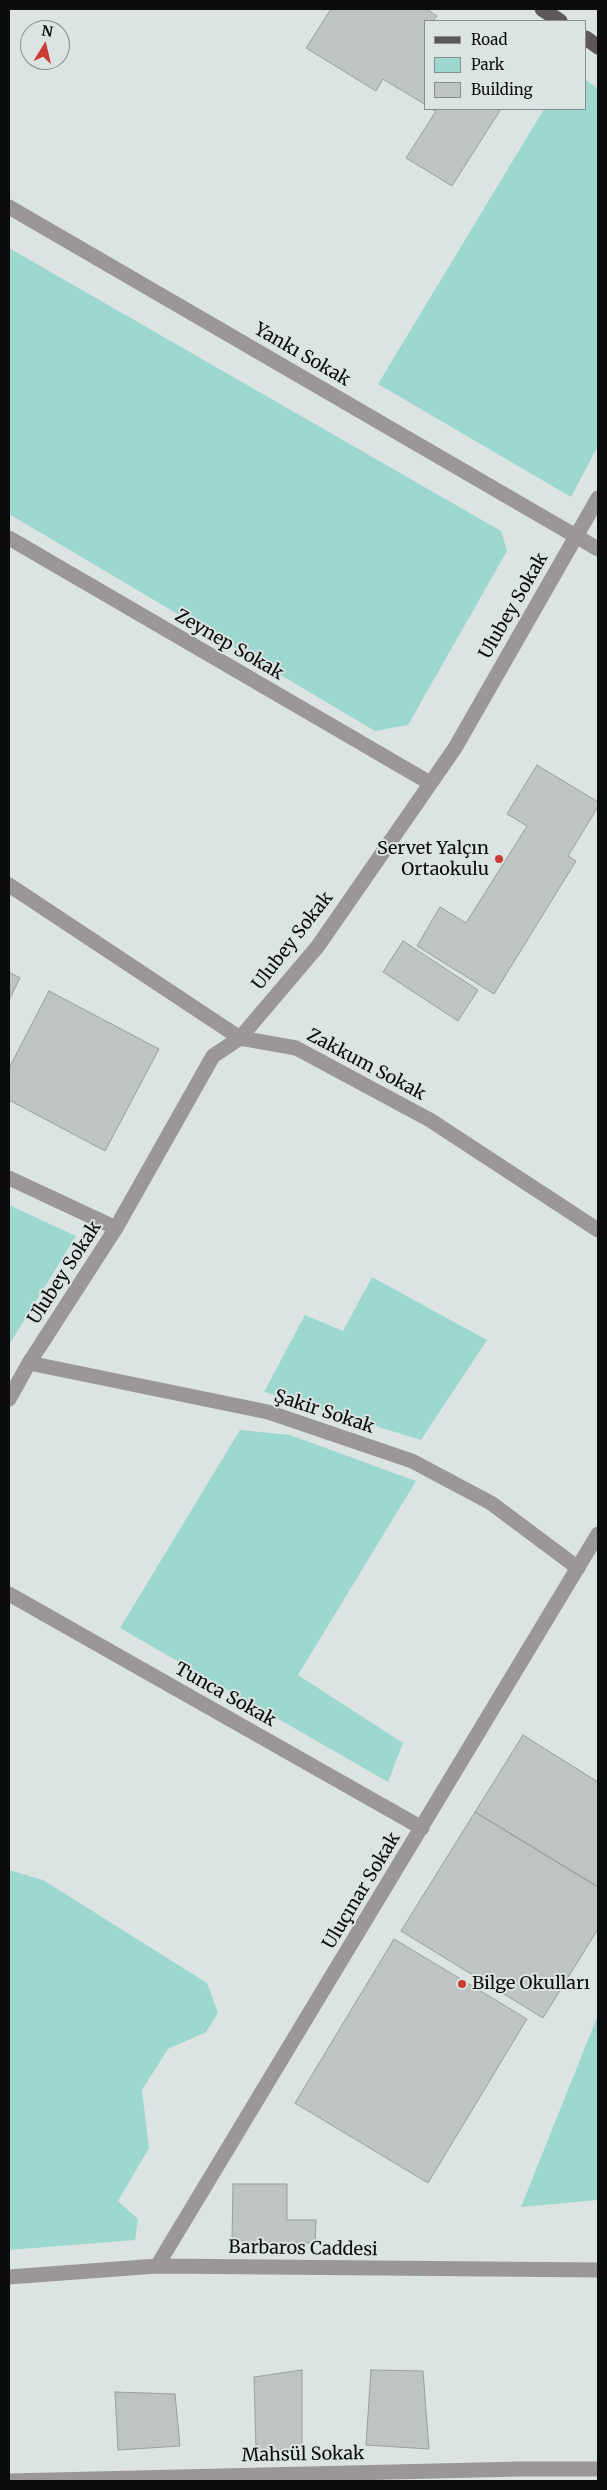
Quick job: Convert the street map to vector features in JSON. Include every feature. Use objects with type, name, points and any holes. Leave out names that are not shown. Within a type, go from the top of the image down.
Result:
[{"type":"main road","points":[[542,9],[558,20]]},
{"type":"main road","points":[[587,39],[598,47]]},
{"type":"street","name":"Yankı Sokak","points":[[9,207],[598,548]]},
{"type":"street","name":"Ulubey Sokak","points":[[9,1399],[29,1363],[116,1228],[213,1056],[240,1038],[318,946],[455,748],[598,498]]},
{"type":"street","name":"Zeynep Sokak","points":[[9,538],[430,783]]},
{"type":"street","name":"Zakkum Sokak","points":[[9,885],[240,1038],[296,1048],[405,1106],[430,1120],[598,1230]]},
{"type":"street","points":[[9,1178],[116,1228]]},
{"type":"street","name":"Şakir Sokak","points":[[29,1363],[268,1412],[412,1461],[491,1503],[578,1568]]},
{"type":"street","name":"Uluçınar Sokak","points":[[158,2266],[598,1534]]},
{"type":"street","name":"Tunca Sokak","points":[[9,1594],[422,1828]]},
{"type":"street","name":"Barbaros Caddesi","points":[[9,2277],[158,2266],[598,2270]]},
{"type":"street","name":"Mahsül Sokak","points":[[9,2481],[500,2469],[598,2469]]},
{"type":"green space","points":[[587,81],[598,89],[598,446],[571,497],[378,384],[543,110],[587,110]]},
{"type":"green space","points":[[9,248],[501,531],[507,551],[408,725],[375,731],[9,514]]},
{"type":"green space","points":[[9,1205],[76,1236],[9,1345]]},
{"type":"green space","points":[[372,1277],[487,1340],[421,1440],[264,1392],[305,1315],[343,1331]]},
{"type":"green space","points":[[240,1430],[290,1435],[416,1481],[298,1675],[403,1743],[388,1782],[120,1628]]},
{"type":"green space","points":[[9,1870],[43,1880],[207,1983],[218,2013],[206,2032],[168,2049],[142,2090],[149,2148],[118,2201],[138,2219],[135,2240],[9,2250]]},
{"type":"green space","points":[[598,2015],[598,2200],[521,2207]]},
{"type":"building","points":[[331,9],[426,9],[437,16],[434,20],[424,20],[424,104],[383,79],[376,91],[306,48]]},
{"type":"building","points":[[434,110],[500,110],[452,186],[406,158],[436,111]]},
{"type":"building","points":[[537,765],[598,802],[598,807],[568,856],[576,861],[494,994],[417,946],[440,907],[466,923],[527,826],[507,814]]},
{"type":"building","points":[[403,941],[478,990],[458,1021],[383,972]]},
{"type":"building","points":[[9,972],[20,978],[9,1000]]},
{"type":"building","points":[[49,991],[159,1049],[105,1151],[9,1100],[9,1068]]},
{"type":"building","points":[[523,1735],[598,1782],[598,1887],[475,1812]]},
{"type":"building","points":[[475,1812],[598,1887],[598,1929],[543,2018],[401,1931]]},
{"type":"building","points":[[394,1939],[527,2019],[428,2183],[295,2103]]},
{"type":"building","points":[[233,2184],[287,2184],[287,2220],[316,2220],[315,2243],[232,2242]]},
{"type":"building","points":[[302,2370],[302,2455],[256,2450],[254,2377]]},
{"type":"building","points":[[371,2370],[423,2371],[429,2449],[366,2445]]},
{"type":"building","points":[[115,2392],[175,2394],[180,2446],[118,2450]]},
{"type":"place","name":"Servet Yalçın Ortaokulu","points":[[499,859]]},
{"type":"place","name":"Bilge Okulları","points":[[462,1984]]}]
